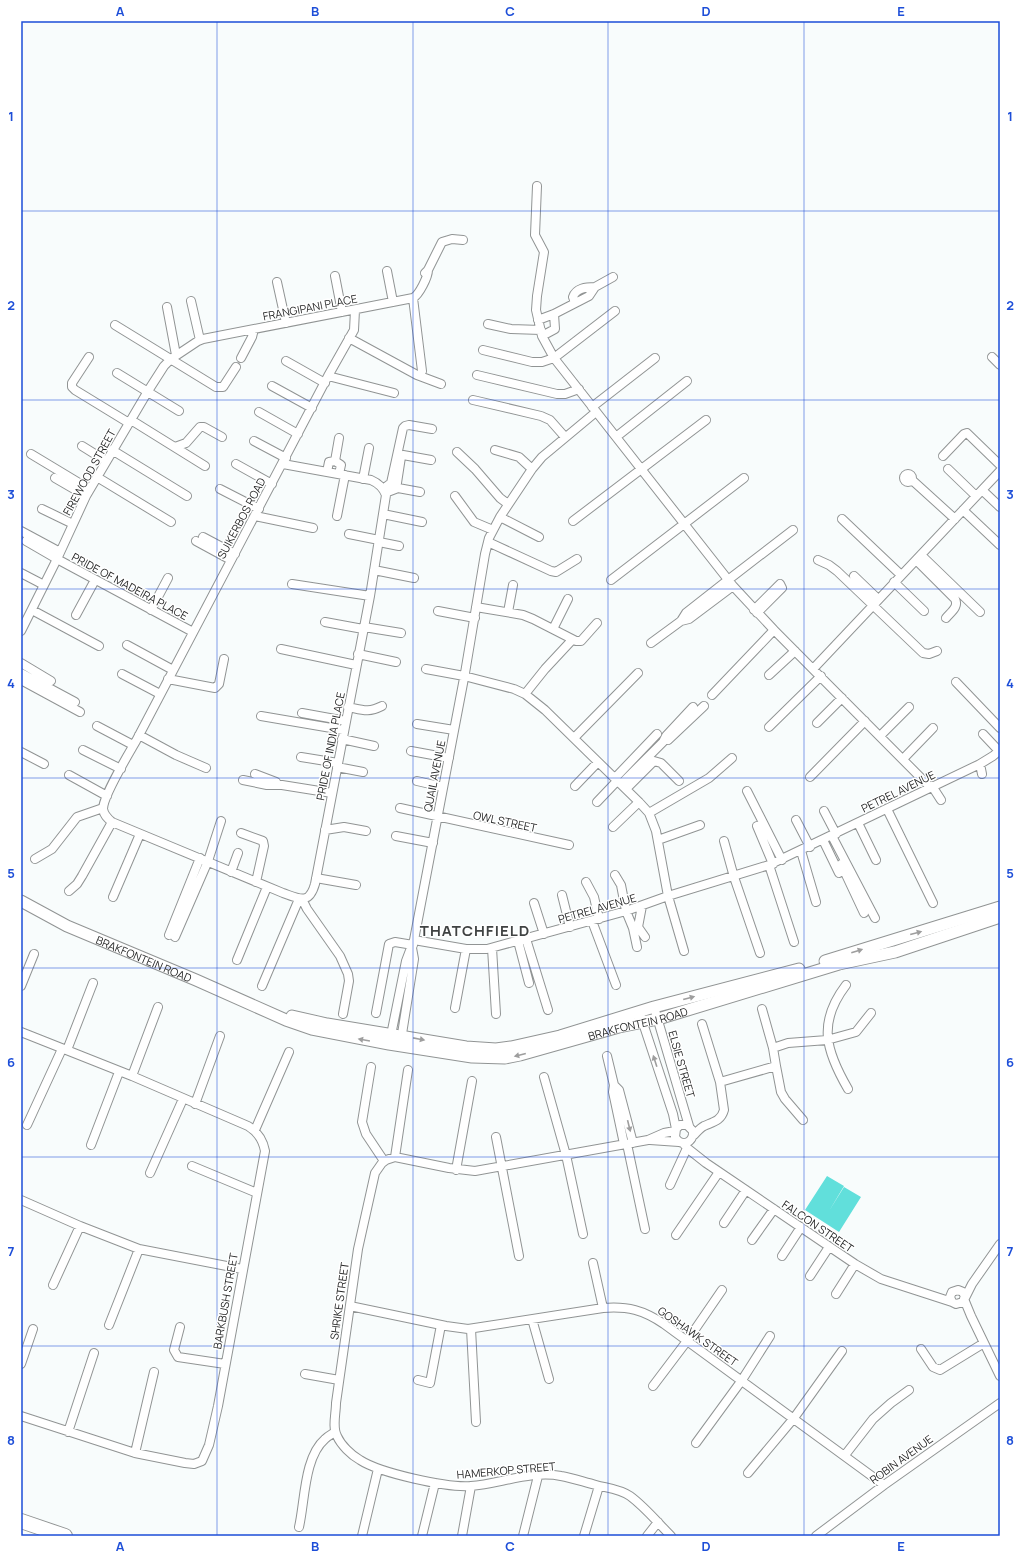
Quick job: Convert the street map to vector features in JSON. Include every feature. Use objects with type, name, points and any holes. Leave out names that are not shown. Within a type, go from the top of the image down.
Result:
[{"type":"highway","points":[[21,1521],[65,1536]]},
{"type":"highway","points":[[21,1529],[38,1536]]},
{"type":"street","points":[[537,186],[536,235],[543,248],[536,304],[541,333],[554,358],[731,583],[774,630],[931,787],[941,800]]},
{"type":"street","points":[[422,371],[414,298],[428,273],[428,270],[442,242],[452,239],[464,240]]},
{"type":"street","points":[[387,271],[393,302]]},
{"type":"street","points":[[335,276],[342,312]]},
{"type":"street","points":[[538,320],[554,314],[575,303],[573,297],[574,293],[579,289],[595,287],[613,277]]},
{"type":"street","points":[[277,282],[286,323]]},
{"type":"street","points":[[414,298],[424,349]]},
{"type":"street","name":"FRANGIPANI PLACE","points":[[200,340],[414,298]]},
{"type":"street","points":[[191,301],[200,340]]},
{"type":"street","points":[[167,307],[174,357]]},
{"type":"street","name":"SUIKERBOS ROAD","points":[[105,802],[160,694],[355,328],[355,310]]},
{"type":"street","points":[[483,350],[532,362],[542,362],[554,358],[615,311]]},
{"type":"street","points":[[488,324],[541,333],[555,330],[554,314]]},
{"type":"street","points":[[115,325],[174,357],[220,388],[236,367]]},
{"type":"street","points":[[241,358],[252,338],[254,329]]},
{"type":"street","points":[[349,338],[417,375],[441,384]]},
{"type":"street","name":"FIREWOOD STREET","points":[[21,632],[25,616],[32,610],[87,493],[148,391],[164,366],[174,357],[200,340]]},
{"type":"street","points":[[89,357],[72,383],[72,387],[75,390],[205,466]]},
{"type":"street","points":[[992,357],[1000,365]]},
{"type":"street","name":"QUAIL AVENUE","points":[[395,1040],[405,985],[408,956],[413,944],[433,843],[488,542],[508,504],[542,456],[565,437],[594,409],[655,358]]},
{"type":"street","points":[[286,361],[327,380],[391,395]]},
{"type":"street","points":[[117,373],[179,411]]},
{"type":"street","points":[[477,375],[557,394],[565,394],[579,389]]},
{"type":"street","points":[[616,437],[687,381]]},
{"type":"street","points":[[272,386],[312,408]]},
{"type":"street","points":[[474,400],[541,416],[550,420],[565,437]]},
{"type":"street","points":[[259,412],[298,434]]},
{"type":"street","points":[[573,521],[706,420]]},
{"type":"street","points":[[394,483],[403,428],[405,426],[409,426],[432,429]]},
{"type":"street","points":[[174,447],[186,443],[200,427],[204,427],[222,437]]},
{"type":"street","points":[[943,456],[966,432],[1000,465]]},
{"type":"street","points":[[335,462],[339,438]]},
{"type":"street","points":[[254,441],[284,461],[378,483],[384,491]]},
{"type":"street","points":[[82,446],[106,461]]},
{"type":"street","points":[[363,479],[369,448]]},
{"type":"street","points":[[112,450],[187,496]]},
{"type":"street","points":[[495,450],[519,458],[532,469]]},
{"type":"street","points":[[457,452],[475,469],[500,498],[508,504]]},
{"type":"street","points":[[32,454],[87,493]]},
{"type":"street","points":[[384,491],[394,483],[401,457],[403,455],[431,460]]},
{"type":"street","points":[[327,472],[330,462],[335,462],[341,465],[344,475],[339,517]]},
{"type":"street","points":[[236,464],[272,484]]},
{"type":"street","points":[[948,470],[976,496]]},
{"type":"street","points":[[813,669],[1000,471]]},
{"type":"street","points":[[96,477],[171,522]]},
{"type":"street","points":[[55,478],[87,493]]},
{"type":"street","points":[[611,580],[744,478]]},
{"type":"street","points":[[911,481],[953,521]]},
{"type":"street","points":[[384,491],[398,488],[422,490],[394,483]]},
{"type":"street","points":[[220,489],[257,513],[313,528]]},
{"type":"street","points":[[982,490],[1000,507]]},
{"type":"street","name":"PRIDE OF INDIA PLACE","points":[[301,899],[308,898],[312,895],[316,878],[344,725],[370,596],[386,502],[384,491]]},
{"type":"street","points":[[455,496],[474,522],[493,530]]},
{"type":"street","points":[[42,509],[72,524]]},
{"type":"street","points":[[963,510],[1000,545]]},
{"type":"street","points":[[384,514],[422,522]]},
{"type":"street","points":[[500,517],[539,536]]},
{"type":"street","points":[[842,519],[901,575]]},
{"type":"street","points":[[651,643],[681,621],[688,619],[697,609],[731,583],[793,530]]},
{"type":"street","points":[[21,531],[58,556]]},
{"type":"street","points":[[349,534],[399,546]]},
{"type":"street","points":[[199,539],[233,557]]},
{"type":"street","points":[[26,541],[58,556]]},
{"type":"street","points":[[488,542],[556,572],[560,571],[577,559]]},
{"type":"street","name":"PRIDE OF MADEIRA PLACE","points":[[58,556],[95,580],[193,632]]},
{"type":"street","points":[[919,557],[980,612]]},
{"type":"street","points":[[919,557],[957,602],[956,606],[946,618]]},
{"type":"street","points":[[818,560],[829,565],[875,602]]},
{"type":"street","points":[[374,570],[414,578]]},
{"type":"street","points":[[21,573],[44,585]]},
{"type":"street","points":[[854,576],[875,602],[923,653],[929,654],[937,651]]},
{"type":"street","points":[[151,610],[168,578]]},
{"type":"street","points":[[76,615],[95,580]]},
{"type":"street","points":[[894,582],[924,611]]},
{"type":"street","points":[[292,584],[370,596]]},
{"type":"street","points":[[508,612],[513,585]]},
{"type":"street","points":[[553,629],[568,598]]},
{"type":"street","points":[[756,611],[768,599]]},
{"type":"street","points":[[32,610],[99,646]]},
{"type":"street","points":[[438,611],[490,614],[515,618]]},
{"type":"street","points":[[475,613],[508,612],[533,618],[576,642],[581,641],[597,623]]},
{"type":"street","points":[[325,622],[393,628]]},
{"type":"street","points":[[364,626],[401,633]]},
{"type":"street","points":[[712,695],[774,630]]},
{"type":"street","points":[[525,694],[572,640]]},
{"type":"street","points":[[127,645],[173,670]]},
{"type":"street","points":[[281,649],[356,665]]},
{"type":"street","points":[[769,675],[795,651]]},
{"type":"street","points":[[358,654],[396,662]]},
{"type":"street","points":[[168,679],[215,688],[218,686],[224,659]]},
{"type":"street","points":[[21,663],[51,680]]},
{"type":"street","points":[[426,669],[464,676],[514,689],[525,694],[545,710],[639,802],[649,813],[656,831],[668,896],[684,951]]},
{"type":"street","points":[[21,673],[75,702]]},
{"type":"street","points":[[574,738],[638,673]]},
{"type":"street","points":[[122,674],[160,694]]},
{"type":"street","points":[[769,726],[821,676]]},
{"type":"street","points":[[21,680],[80,712]]},
{"type":"street","points":[[956,682],[1000,728]]},
{"type":"street","points":[[959,693],[1000,735]]},
{"type":"street","points":[[817,723],[842,698]]},
{"type":"street","points":[[348,707],[369,711],[382,706]]},
{"type":"street","points":[[597,802],[620,783],[663,742],[671,738],[704,706]]},
{"type":"street","points":[[663,742],[666,736],[693,707]]},
{"type":"street","points":[[880,736],[909,707]]},
{"type":"street","points":[[302,713],[344,725]]},
{"type":"street","points":[[279,714],[344,725]]},
{"type":"street","points":[[261,716],[344,725]]},
{"type":"street","points":[[810,777],[865,721]]},
{"type":"street","points":[[417,724],[454,730]]},
{"type":"street","points":[[97,726],[176,755],[206,768]]},
{"type":"street","points":[[109,726],[136,740]]},
{"type":"street","points":[[903,759],[933,728]]},
{"type":"street","points":[[620,783],[657,734]]},
{"type":"street","points":[[983,734],[999,750]]},
{"type":"street","points":[[342,739],[374,746]]},
{"type":"street","points":[[83,750],[121,769]]},
{"type":"street","name":"PETREL AVENUE","points":[[376,1013],[389,944],[395,942],[478,950],[492,948],[626,912],[668,896],[771,865],[980,764],[993,756],[999,750]]},
{"type":"street","points":[[411,751],[449,758]]},
{"type":"street","points":[[21,752],[44,764]]},
{"type":"street","points":[[301,757],[363,772]]},
{"type":"street","points":[[649,813],[709,778],[732,758]]},
{"type":"street","points":[[620,783],[654,760],[661,763],[679,781]]},
{"type":"street","points":[[574,786],[598,762]]},
{"type":"street","points":[[980,764],[982,774]]},
{"type":"street","points":[[255,774],[282,784],[332,793]]},
{"type":"street","points":[[69,776],[105,802]]},
{"type":"street","points":[[243,780],[267,785],[282,784]]},
{"type":"street","points":[[417,781],[443,787]]},
{"type":"street","points":[[747,791],[782,860]]},
{"type":"street","points":[[105,802],[104,814],[111,821],[267,887],[301,899],[340,956],[347,970],[349,981],[343,1014]]},
{"type":"street","points":[[57,834],[75,812],[105,802]]},
{"type":"street","points":[[35,859],[52,849],[77,817],[105,802]]},
{"type":"street","points":[[613,828],[639,802]]},
{"type":"street","name":"OWL STREET","points":[[400,808],[569,846]]},
{"type":"street","points":[[887,808],[933,903]]},
{"type":"street","points":[[824,811],[830,837],[844,882]]},
{"type":"street","points":[[796,820],[810,847]]},
{"type":"street","points":[[69,891],[77,884],[111,821]]},
{"type":"street","points":[[200,858],[172,936],[208,861],[220,821]]},
{"type":"street","points":[[858,823],[876,860]]},
{"type":"street","points":[[658,840],[700,825]]},
{"type":"street","points":[[757,826],[771,865],[794,942]]},
{"type":"street","points":[[325,830],[344,827],[366,831]]},
{"type":"street","points":[[241,833],[263,841],[264,846],[256,882]]},
{"type":"street","points":[[113,897],[140,834]]},
{"type":"street","points":[[396,836],[433,843]]},
{"type":"street","points":[[830,837],[864,913]]},
{"type":"street","points":[[830,837],[875,918]]},
{"type":"street","points":[[724,841],[734,877],[760,953]]},
{"type":"street","points":[[800,851],[816,902]]},
{"type":"street","points":[[232,872],[238,853]]},
{"type":"street","points":[[615,875],[621,885],[626,912],[633,928],[637,947]]},
{"type":"street","points":[[316,878],[356,885]]},
{"type":"street","points":[[586,882],[594,897],[596,920],[616,986]]},
{"type":"street","points":[[237,960],[267,887]]},
{"type":"street","points":[[562,895],[570,927]]},
{"type":"street","points":[[262,986],[301,899]]},
{"type":"street","name":"BRAKFONTEIN ROAD","points":[[21,901],[67,926],[270,1012],[472,1056],[505,1058],[620,1027],[658,1019],[839,964],[895,952],[1000,917]]},
{"type":"street","points":[[534,903],[544,934]]},
{"type":"street","points":[[642,906],[638,927],[644,937]]},
{"type":"street","name":"BRAKFONTEIN ROAD","points":[[395,1040],[466,1048],[496,1049],[517,1046],[560,1036],[654,1007],[808,966],[1000,907]]},
{"type":"street","points":[[522,940],[529,983]]},
{"type":"street","points":[[522,940],[540,998]]},
{"type":"street","points":[[522,940],[548,1010]]},
{"type":"street","points":[[492,948],[496,1014]]},
{"type":"street","points":[[455,1008],[466,949]]},
{"type":"street","points":[[21,986],[34,954]]},
{"type":"street","points":[[27,1125],[64,1050],[93,983]]},
{"type":"street","points":[[846,985],[834,1004],[830,1014],[827,1040],[834,1062],[848,1089]]},
{"type":"street","points":[[132,1076],[158,1007]]},
{"type":"street","name":"ELSIE STREET","points":[[654,1007],[692,1132]]},
{"type":"street","points":[[762,1009],[773,1048],[781,1092],[785,1100],[803,1120]]},
{"type":"street","points":[[640,1012],[673,1114],[676,1130],[675,1137],[683,1145]]},
{"type":"street","points":[[773,1048],[788,1043],[827,1040],[856,1032],[871,1013]]},
{"type":"street","points":[[648,1140],[683,1145],[689,1142],[692,1132],[716,1121],[723,1114],[724,1110],[720,1082],[702,1024]]},
{"type":"street","points":[[21,1032],[132,1076],[255,1130],[288,1052]]},
{"type":"street","points":[[195,1104],[220,1036]]},
{"type":"street","points":[[607,1056],[614,1084],[614,1092],[628,1144],[645,1229]]},
{"type":"street","points":[[720,1082],[776,1066]]},
{"type":"street","points":[[371,1067],[362,1122],[366,1134],[384,1161],[395,1157],[456,1170],[475,1171],[648,1140],[664,1133],[676,1130],[684,1125],[692,1132],[696,1155]]},
{"type":"street","points":[[395,1157],[408,1070]]},
{"type":"street","points":[[91,1145],[119,1072]]},
{"type":"street","points":[[544,1077],[566,1155],[583,1234]]},
{"type":"street","points":[[456,1170],[472,1081]]},
{"type":"street","points":[[150,1173],[183,1099]]},
{"type":"street","name":"BARKBUSH STREET","points":[[135,1453],[194,1464],[202,1461],[206,1454],[218,1406],[242,1269],[265,1151],[263,1143],[255,1130]]},
{"type":"street","points":[[496,1137],[519,1256]]},
{"type":"street","points":[[670,1185],[683,1145]]},
{"type":"street","name":"FALCON STREET","points":[[683,1145],[829,1247],[881,1279],[936,1296],[960,1300]]},
{"type":"street","name":"SHRIKE STREET","points":[[335,1432],[336,1403],[358,1249],[372,1182],[377,1168],[384,1161]]},
{"type":"street","points":[[192,1166],[257,1193]]},
{"type":"street","points":[[686,1228],[721,1173]]},
{"type":"street","points":[[676,1235],[721,1173]]},
{"type":"street","points":[[724,1223],[746,1190]]},
{"type":"street","points":[[21,1200],[80,1226],[139,1249],[242,1269]]},
{"type":"street","points":[[752,1240],[774,1209]]},
{"type":"street","points":[[53,1285],[80,1226]]},
{"type":"street","points":[[782,1256],[801,1227]]},
{"type":"street","points":[[960,1300],[1000,1244]]},
{"type":"street","points":[[810,1276],[829,1247]]},
{"type":"street","points":[[109,1325],[139,1249]]},
{"type":"street","points":[[593,1263],[603,1308]]},
{"type":"street","points":[[836,1294],[855,1264]]},
{"type":"street","points":[[936,1296],[955,1291],[972,1284]]},
{"type":"street","points":[[653,1386],[688,1341],[722,1290]]},
{"type":"street","points":[[955,1291],[962,1292],[960,1300]]},
{"type":"street","points":[[955,1291],[950,1297],[960,1300],[971,1316],[1000,1376]]},
{"type":"street","name":"GOSHAWK STREET","points":[[350,1306],[441,1325],[471,1329],[603,1308],[617,1307],[638,1310],[654,1318],[688,1341],[884,1485]]},
{"type":"street","points":[[532,1319],[549,1379]]},
{"type":"street","points":[[418,1380],[430,1383],[441,1325]]},
{"type":"street","points":[[180,1327],[174,1350],[178,1357],[225,1364]]},
{"type":"street","points":[[21,1364],[33,1329]]},
{"type":"street","points":[[471,1329],[476,1422]]},
{"type":"street","points":[[696,1443],[742,1380],[770,1336]]},
{"type":"street","points":[[921,1349],[933,1367],[940,1370],[984,1343]]},
{"type":"street","points":[[748,1473],[794,1418],[842,1351]]},
{"type":"street","points":[[68,1432],[94,1353]]},
{"type":"street","points":[[21,1416],[135,1453],[154,1372]]},
{"type":"street","points":[[305,1374],[340,1380]]},
{"type":"street","points":[[845,1455],[873,1419],[909,1390]]},
{"type":"street","name":"ROBIN AVENUE","points":[[816,1536],[884,1485],[1000,1403]]},
{"type":"street","points":[[299,1527],[306,1485],[306,1476],[310,1465],[319,1446],[325,1439],[335,1432]]},
{"type":"street","name":"HAMERKOP STREET","points":[[335,1432],[342,1444],[359,1460],[378,1469],[435,1483],[456,1486],[471,1486],[550,1474],[614,1489],[628,1495],[671,1536]]},
{"type":"street","points":[[362,1536],[378,1469]]},
{"type":"street","points":[[523,1536],[538,1476]]},
{"type":"street","points":[[422,1536],[435,1483]]},
{"type":"street","points":[[462,1536],[471,1486]]},
{"type":"street","points":[[584,1536],[599,1486]]},
{"type":"street","points":[[647,1536],[658,1522]]},
{"type":"shaded area","points":[[827,1176],[844,1186],[829,1211],[844,1187],[861,1197],[839,1232],[805,1210]]},
{"type":"district","name":"THATCHFIELD","points":[[475,930]]}]
